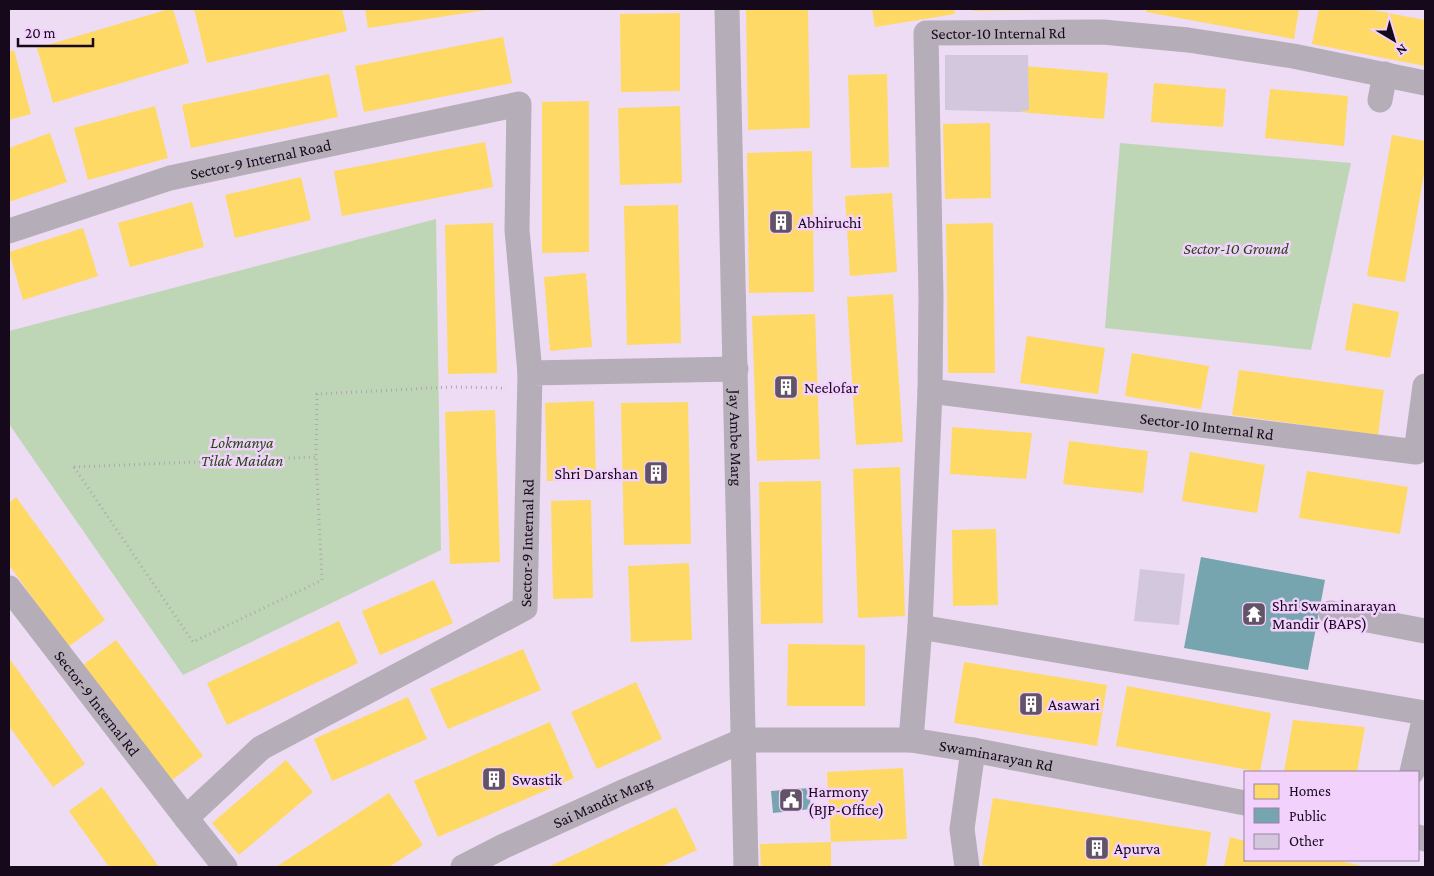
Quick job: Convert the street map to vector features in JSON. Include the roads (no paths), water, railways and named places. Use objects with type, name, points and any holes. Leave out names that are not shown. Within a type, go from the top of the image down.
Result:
[{"type":"street","name":"Jay Ambe Marg","points":[[727,9],[746,867]]},
{"type":"street","name":"Sector-10 Internal Rd","points":[[911,740],[920,627],[930,391],[931,297],[926,34],[1103,32],[1188,40],[1292,56],[1425,83]]},
{"type":"street","points":[[1380,100],[1385,74]]},
{"type":"street","name":"Sector-9 Internal Road","points":[[9,231],[170,178],[519,104],[517,230],[530,373]]},
{"type":"street","points":[[530,373],[736,369]]},
{"type":"street","name":"Sector-9 Internal Rd","points":[[186,818],[261,748],[525,608],[530,373]]},
{"type":"street","name":"Sector-10 Internal Rd","points":[[930,391],[1416,452],[1425,386]]},
{"type":"street","name":"Sector-9 Internal Rd","points":[[9,588],[225,867]]},
{"type":"street","points":[[1331,613],[1425,628]]},
{"type":"street","points":[[920,627],[1425,715],[1412,771]]},
{"type":"street","name":"Swaminarayan Rd","points":[[744,740],[911,740],[973,750],[1244,803]]},
{"type":"street","name":"Sai Mandir Marg","points":[[463,867],[546,827],[744,740]]},
{"type":"street","points":[[967,867],[962,830],[973,750]]},
{"type":"place","name":"Abhiruchi","points":[[781,222]]},
{"type":"place","name":"Neelofar","points":[[786,387]]},
{"type":"place","name":"Shri Darshan","points":[[656,473]]},
{"type":"place","name":"Shri Swaminarayan Mandir (BAPS)","points":[[1254,614]]},
{"type":"place","name":"Asawari","points":[[1031,704]]},
{"type":"place","name":"Swastik","points":[[494,779]]},
{"type":"place","name":"Harmony (BJP-Office)","points":[[791,800]]},
{"type":"place","name":"Apurva","points":[[1097,848]]},
{"type":"park label","name":"Sector-10 Ground","points":[[1236,248]]},
{"type":"park label","name":"Lokmanya Tilak Maidan","points":[[242,451]]}]
